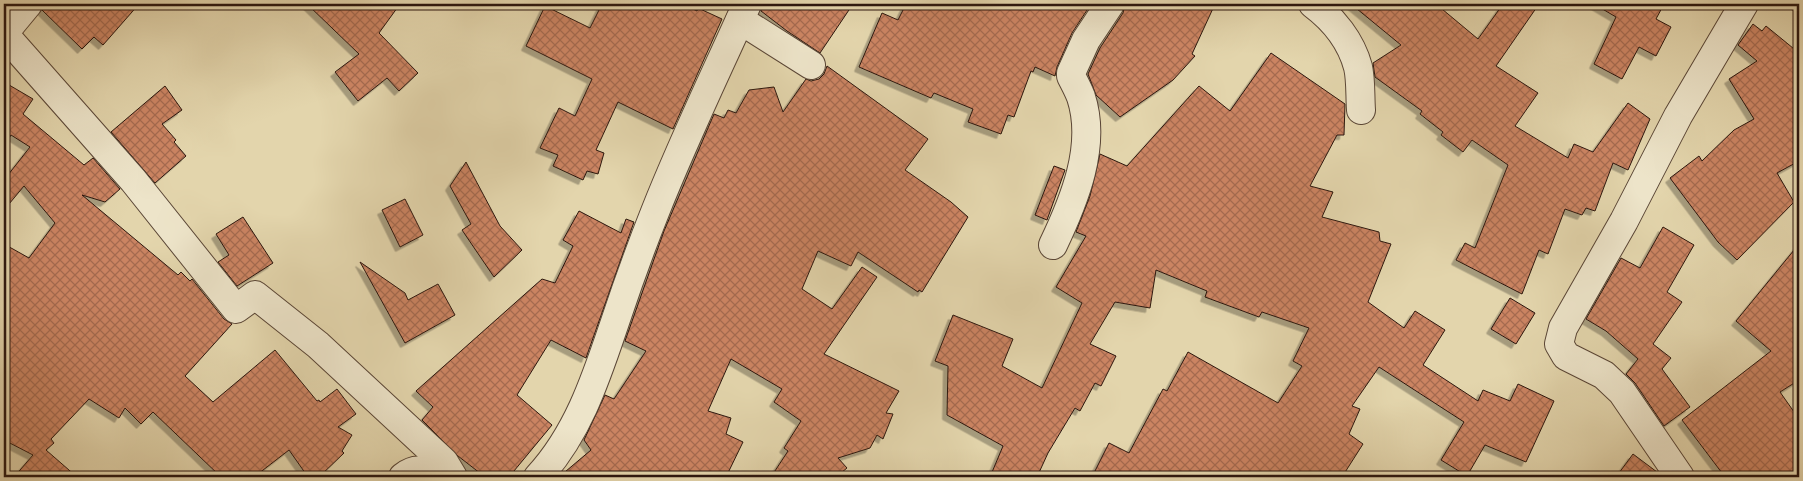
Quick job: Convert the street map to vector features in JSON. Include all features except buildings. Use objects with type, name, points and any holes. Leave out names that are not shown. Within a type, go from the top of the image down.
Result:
[{"type":"street","points":[[28,4],[4,33],[133,180],[236,309],[255,295],[318,345],[444,462],[453,477]]},
{"type":"street","points":[[1053,245],[1082,171],[1087,130],[1081,96],[1071,76],[1071,72],[1086,40],[1110,4]]},
{"type":"street","points":[[1313,4],[1324,12],[1340,30],[1350,48],[1358,67],[1361,110]]},
{"type":"street","points":[[1680,477],[1622,392],[1604,375],[1566,356],[1559,344],[1562,328],[1624,222],[1678,116],[1744,4]]},
{"type":"street","points":[[538,477],[561,449],[579,417],[597,374],[658,204],[743,12],[812,65]]},
{"type":"street","points":[[403,477],[410,472],[420,470],[436,477]]},
{"type":"waterway","points":[[1788,4],[1799,9]]}]
